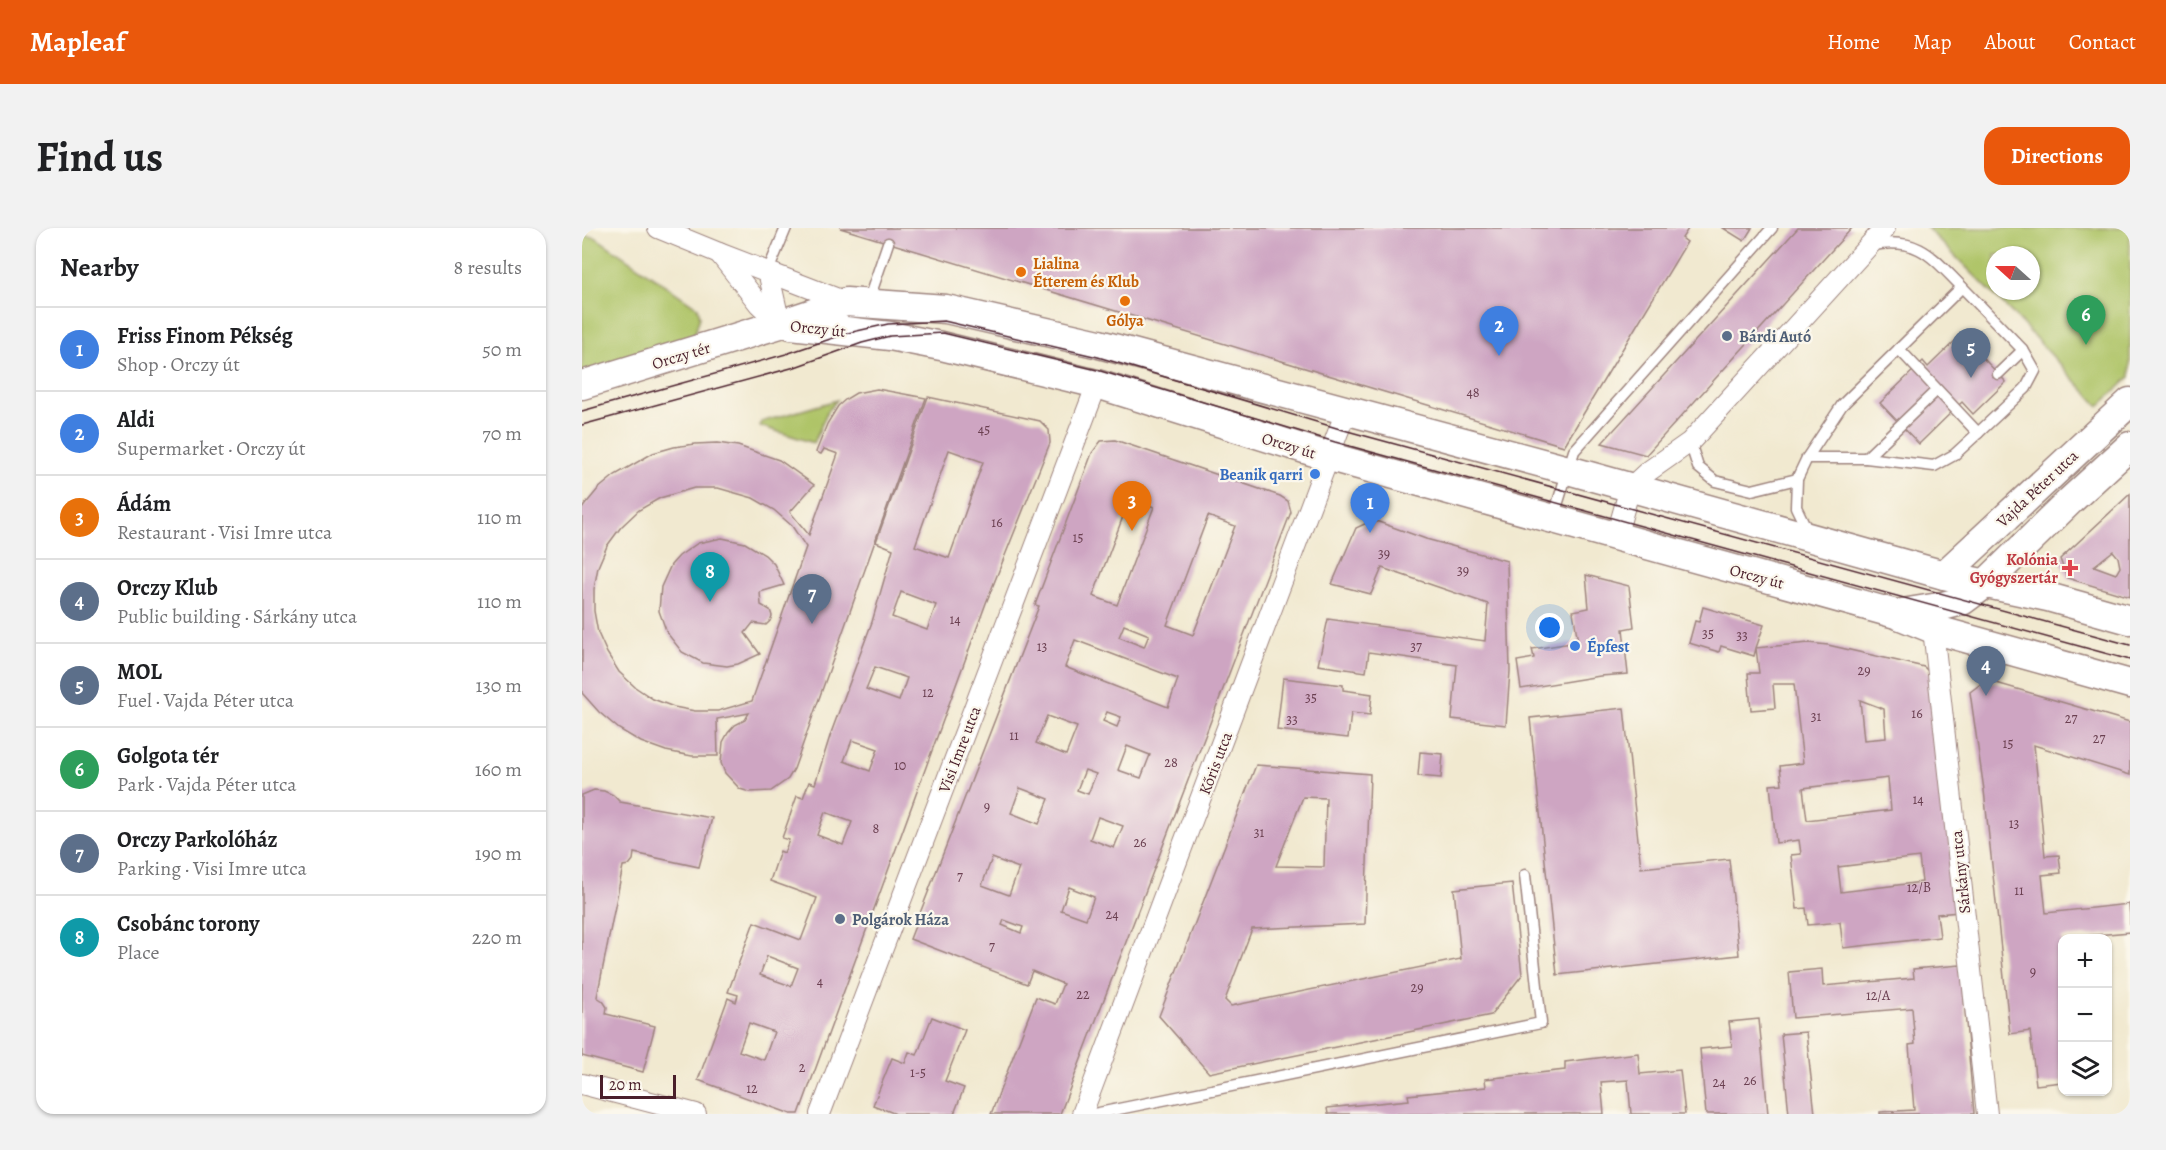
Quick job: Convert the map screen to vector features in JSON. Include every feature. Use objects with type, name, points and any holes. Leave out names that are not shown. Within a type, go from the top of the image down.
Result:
[{"type":"street","points":[[658,228],[718,254],[857,302]]},
{"type":"street","points":[[1616,537],[1630,488],[1646,473],[1690,442],[1885,228]]},
{"type":"street","points":[[718,254],[759,304],[780,324]]},
{"type":"street","points":[[768,271],[780,324]]},
{"type":"street","name":"Orczy út","points":[[780,324],[857,302],[946,309],[1067,336],[1568,470],[1944,575],[2048,597],[2130,620]]},
{"type":"street","name":"Orczy út","points":[[780,324],[884,335],[941,346],[1097,384],[1330,457],[1896,614],[1933,629],[2130,684]]},
{"type":"street","name":"Orczy tér","points":[[582,385],[780,324]]},
{"type":"street","name":"Visi Imre utca","points":[[820,1114],[1097,384]]},
{"type":"street","name":"Vajda Péter utca","points":[[1944,575],[2130,402]]},
{"type":"street","name":"Kőris utca","points":[[1082,1114],[1346,411]]},
{"type":"street","name":"Vajda Péter utca","points":[[1896,614],[1962,601],[1986,584],[2071,500],[2130,446]]},
{"type":"street","name":"Sárkány utca","points":[[1933,629],[1987,1114]]},
{"type":"street","points":[[582,1084],[696,1114]]},
{"type":"lane","points":[[768,271],[786,228]]},
{"type":"lane","points":[[1553,518],[1574,451],[1772,228]]},
{"type":"lane","points":[[1807,458],[1866,458],[1934,466],[1954,456],[2026,388],[2035,371],[2023,350],[1928,254],[1907,243],[1891,242],[1870,245]]},
{"type":"lane","points":[[857,302],[888,243]]},
{"type":"lane","points":[[1812,537],[1796,507],[1797,479],[1807,458],[1842,405],[1962,288]]},
{"type":"lane","points":[[1899,349],[1937,390],[1962,409],[1978,433]]},
{"type":"lane","points":[[1998,374],[2023,350]]},
{"type":"lane","points":[[1866,458],[1937,390]]},
{"type":"lane","points":[[1690,442],[1698,467],[1715,481],[1752,490],[1797,479]]},
{"type":"lane","points":[[1094,1114],[1541,1023],[1525,875]]},
{"type":"green space","points":[[1927,228],[2130,228],[2130,377],[2099,406],[1999,300],[2040,300],[2040,246],[1986,246],[1986,287]]},
{"type":"green space","points":[[584,236],[595,237],[698,308],[700,317],[693,339],[582,373],[582,239]]},
{"type":"green space","points":[[837,400],[827,412],[814,443],[760,426],[761,422]]},
{"type":"building","points":[[840,228],[1688,229],[1682,238],[1687,242],[1564,446]]},
{"type":"building","points":[[1723,228],[1752,228],[1744,241]]},
{"type":"building","name":"Bárdi Autó","points":[[1798,228],[1852,228],[1646,455],[1602,443]]},
{"type":"building","points":[[1961,335],[2006,382],[1973,414],[1962,402],[1919,444],[1880,403],[1923,361],[1928,367]]},
{"type":"building","points":[[877,389],[926,398],[794,769],[788,779],[771,791],[750,792],[740,789],[725,773],[721,763],[723,742],[728,733],[735,725],[745,720],[749,713],[717,719],[718,756],[692,756],[666,751],[641,742],[619,729],[582,693],[582,509],[598,489],[615,475],[653,453],[674,447],[717,443],[738,446],[779,460],[814,485],[790,512],[809,535],[838,454],[824,449],[821,454],[816,452],[827,424],[838,406],[856,393]],"holes":[[[694,488],[718,488],[753,498],[774,510],[792,526],[806,547],[752,701],[718,711],[695,711],[674,707],[653,699],[619,672],[598,633],[594,611],[594,589],[598,567],[607,546],[621,527],[639,510],[660,498]]]},
{"type":"building","points":[[928,397],[1040,421],[1049,430],[1050,443],[986,603],[799,1114],[791,1114],[698,1080],[728,998],[736,1002],[738,995],[728,992],[754,922],[801,940],[817,898],[770,881],[780,851],[784,853],[789,840],[782,838],[797,796],[803,798],[809,782],[815,784],[831,733],[872,622],[893,549],[876,542]],"holes":[[[949,450],[983,462],[949,558],[915,546]],[[901,592],[936,605],[927,630],[892,617]],[[875,667],[907,678],[899,701],[866,689]],[[852,740],[878,749],[870,771],[844,761]],[[825,812],[852,822],[843,845],[817,835]],[[767,956],[798,968],[791,986],[760,975]],[[749,1023],[774,1032],[764,1060],[739,1051]]]},
{"type":"building","points":[[1115,440],[1280,496],[1288,501],[1291,512],[1060,1114],[991,1114],[1036,997],[1055,1004],[1063,984],[1032,971],[1027,984],[910,939],[1039,606],[1035,605],[1092,453],[1101,441]],"holes":[[[1130,498],[1154,507],[1117,605],[1093,596]],[[1208,516],[1235,526],[1193,635],[1167,625]],[[1124,625],[1149,635],[1144,647],[1119,637]],[[1075,640],[1178,679],[1168,707],[1065,667]],[[1107,712],[1121,717],[1117,727],[1103,721]],[[1047,716],[1077,727],[1066,755],[1036,743]],[[1127,746],[1150,755],[1141,778],[1118,770]],[[1085,770],[1096,774],[1088,794],[1077,790]],[[1020,788],[1049,799],[1039,824],[1011,813]],[[1098,817],[1123,826],[1114,848],[1090,839]],[[992,858],[1019,868],[1009,895],[982,885]],[[1069,887],[1094,897],[1086,919],[1061,910]],[[1004,920],[1023,927],[1021,933],[1002,925]]]},
{"type":"building","points":[[2130,494],[2130,597],[2067,578],[2060,559]],"holes":[[[2113,551],[2118,557],[2120,567],[2116,574],[2094,566]]]},
{"type":"building","points":[[1373,520],[1426,539],[1507,561],[1510,671],[1506,725],[1452,719],[1457,665],[1369,652],[1366,672],[1318,665],[1328,619],[1485,641],[1488,604],[1382,568],[1371,594],[1332,584],[1356,528]]},
{"type":"building","points":[[722,538],[745,543],[765,555],[774,564],[784,585],[760,592],[761,605],[770,610],[772,616],[766,625],[753,623],[745,633],[760,654],[738,664],[727,666],[703,663],[682,652],[667,633],[659,611],[661,587],[671,565],[679,556],[698,543]]},
{"type":"building","points":[[1586,575],[1629,586],[1634,627],[1623,629],[1628,674],[1600,676],[1521,689],[1517,661],[1534,658],[1532,649],[1578,642],[1573,611],[1589,608]]},
{"type":"building","points":[[1703,607],[1764,625],[1754,656],[1721,646],[1719,652],[1689,643],[1695,621],[1699,622]]},
{"type":"building","points":[[1809,643],[1828,645],[1924,667],[1930,673],[1959,912],[1937,914],[1940,937],[1843,948],[1840,922],[1808,925],[1806,908],[1797,909],[1791,855],[1801,854],[1799,840],[1776,843],[1770,785],[1782,784],[1780,766],[1803,763],[1794,684],[1773,684],[1775,708],[1751,710],[1748,673],[1759,673],[1756,648]],"holes":[[[1860,700],[1884,709],[1886,738],[1864,740]],[[1888,778],[1891,810],[1807,820],[1803,788]],[[1919,857],[1922,882],[1841,892],[1838,867]]]},
{"type":"building","points":[[1283,678],[1343,685],[1343,690],[1372,694],[1370,715],[1351,713],[1348,738],[1277,730]]},
{"type":"building","points":[[1986,680],[2130,722],[2130,775],[2034,745],[2045,856],[2059,855],[2061,873],[2042,875],[2046,913],[2129,904],[2130,917],[2130,932],[2058,934],[2058,1082],[2036,1085],[2030,1031],[2010,1034],[1984,790],[1970,692]]},
{"type":"building","points":[[1624,708],[1641,868],[1729,859],[1739,955],[1557,975],[1530,718]]},
{"type":"building","points":[[1420,752],[1443,754],[1441,778],[1418,776]]},
{"type":"building","points":[[1256,765],[1370,774],[1365,924],[1252,929],[1225,1000],[1231,1006],[1461,959],[1454,889],[1512,883],[1522,975],[1491,1015],[1209,1073],[1159,1016]],"holes":[[[1303,797],[1326,798],[1324,867],[1276,866]]]},
{"type":"building","points":[[594,790],[613,795],[620,802],[712,818],[699,867],[634,853],[629,865],[623,866],[597,997],[607,1007],[606,1014],[655,1026],[643,1072],[582,1056],[582,795]]},
{"type":"building","points":[[1961,965],[1974,1114],[1880,1114],[1880,1112],[1914,1110],[1909,1045],[1915,1044],[1912,1008],[1793,1018],[1789,972],[1822,969],[1823,986],[1914,978],[1913,969]]},
{"type":"building","points":[[932,1017],[965,1030],[945,1081],[964,1088],[954,1114],[896,1114],[873,1105],[892,1058],[905,1063],[909,1052],[917,1055]]},
{"type":"building","points":[[1759,1019],[1768,1114],[1706,1114],[1700,1049],[1732,1046],[1729,1022]]},
{"type":"building","points":[[1806,1032],[1815,1114],[1789,1114],[1781,1034]]},
{"type":"building","points":[[1638,1053],[1640,1074],[1680,1070],[1685,1114],[1631,1114],[1628,1080],[1601,1082],[1604,1114],[1328,1114],[1327,1108],[1409,1100],[1408,1095],[1486,1087],[1485,1079],[1565,1070],[1565,1062]]},
{"type":"tram line","points":[[582,411],[786,354],[848,333],[888,324],[944,321],[1098,357],[1340,429],[2130,645]]},
{"type":"tram line","points":[[582,425],[795,367],[862,343],[890,336],[943,333],[1097,370],[1335,442],[2130,660]]},
{"type":"place","name":"Lialina Étterem és Klub","points":[[1021,272]]},
{"type":"place","name":"Gólya","points":[[1125,301]]},
{"type":"place","name":"Bárdi Autó","points":[[1727,336]]},
{"type":"place","name":"Golgota tér","points":[[2086,345]]},
{"type":"place","name":"Aldi","points":[[1499,356]]},
{"type":"place","name":"MOL","points":[[1971,378]]},
{"type":"place","name":"Beanik qarri","points":[[1315,474]]},
{"type":"place","name":"Ádám","points":[[1132,531]]},
{"type":"place","name":"Friss Finom Pékség","points":[[1370,533]]},
{"type":"place","name":"Kolónia Gyógyszertár","points":[[2070,568]]},
{"type":"place","name":"Csobánc torony","points":[[710,602]]},
{"type":"place","name":"Orczy Parkolóház","points":[[812,624]]},
{"type":"place","name":"Épfest","points":[[1575,646]]},
{"type":"place","name":"Orczy Klub","points":[[1986,696]]},
{"type":"place","name":"Polgárok Háza","points":[[840,919]]}]
